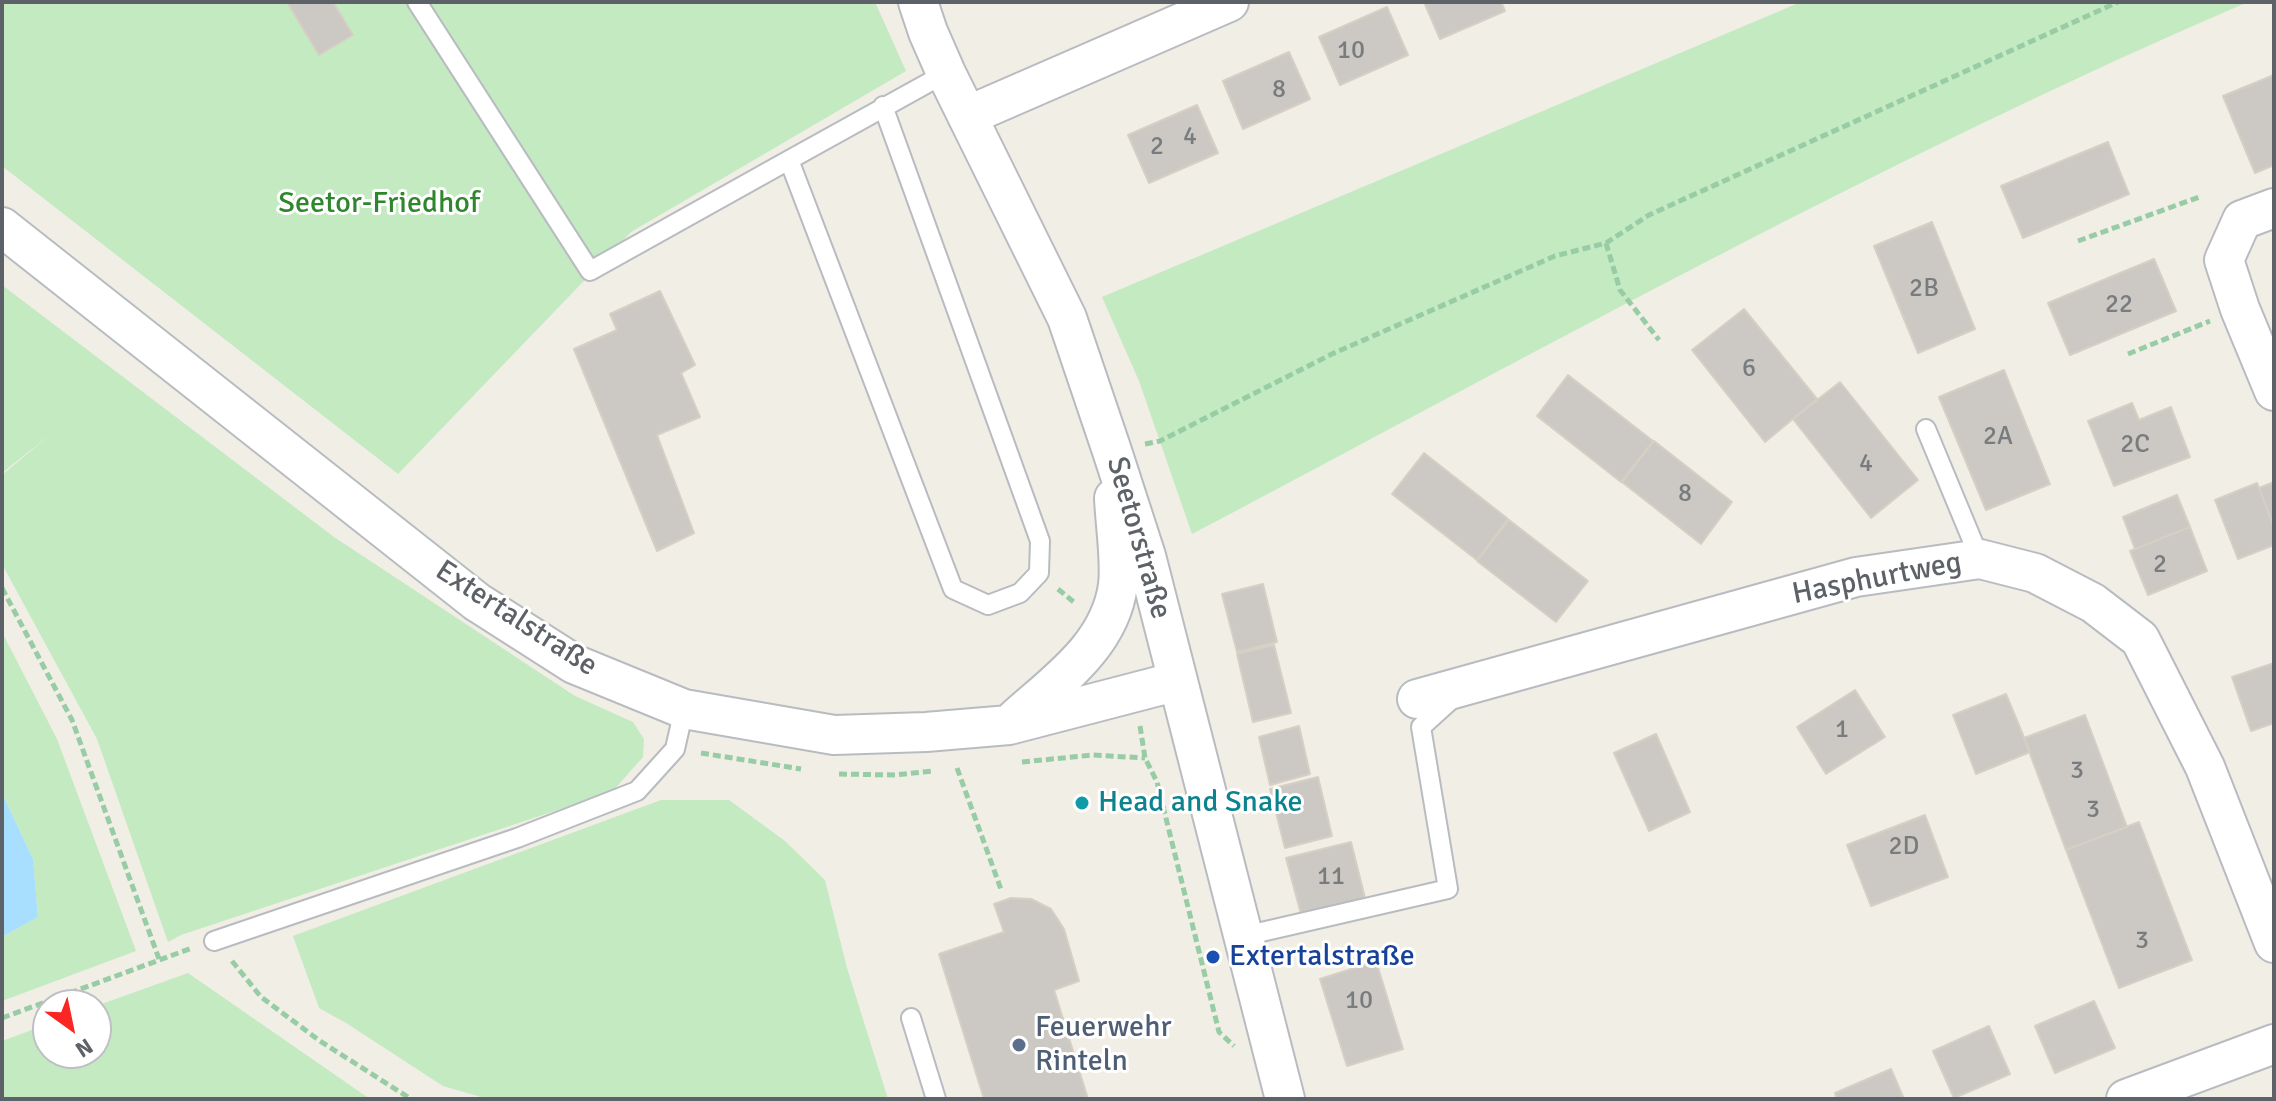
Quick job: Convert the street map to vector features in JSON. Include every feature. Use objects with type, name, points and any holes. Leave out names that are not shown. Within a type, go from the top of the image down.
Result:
[{"type":"street","name":"Seetorstraße","points":[[918,2],[946,73],[1067,318],[1112,451],[1146,556],[1285,1099]]},
{"type":"street","points":[[967,116],[1229,2]]},
{"type":"street","points":[[2274,208],[2242,220],[2224,260],[2240,309],[2274,391]]},
{"type":"street","name":"Extertalstraße","points":[[2,227],[477,602],[574,664],[684,709],[834,735],[926,732],[1009,725],[1178,681]]},
{"type":"street","points":[[1009,725],[1086,655],[1104,628],[1118,585],[1112,451]]},
{"type":"street","name":"Hasphurtweg","points":[[1417,699],[1856,577],[1980,559],[2035,573],[2093,603],[2140,639],[2205,767],[2274,943]]},
{"type":"street","points":[[2126,1099],[2274,1044]]},
{"type":"lane","points":[[417,2],[590,271],[946,73]]},
{"type":"lane","points":[[789,160],[953,589],[988,605],[1020,593],[1039,573],[1040,541],[883,106]]},
{"type":"lane","points":[[1926,429],[1980,559]]},
{"type":"lane","points":[[1244,936],[1448,889],[1421,727],[1470,684]]},
{"type":"lane","points":[[214,941],[517,838],[637,791],[675,749],[684,709]]},
{"type":"lane","points":[[911,1018],[936,1099]]},
{"type":"path","points":[[1112,451],[1160,441],[1346,348],[1555,256],[1606,243],[1649,215],[2118,2]]},
{"type":"path","points":[[2078,241],[2202,196]]},
{"type":"path","points":[[1606,243],[1620,290],[1659,340]]},
{"type":"path","points":[[2128,354],[2240,309]]},
{"type":"path","points":[[1039,573],[1104,628]]},
{"type":"path","points":[[2,588],[72,720],[159,959]]},
{"type":"path","points":[[1145,758],[1157,782],[1219,1032],[1240,1052]]},
{"type":"path","points":[[957,768],[1002,892]]},
{"type":"path","points":[[2,1018],[214,941],[261,997],[320,1041],[411,1099]]},
{"type":"green space","name":"Seetor-Friedhof","points":[[2,2],[875,2],[906,71],[631,232],[398,474],[2,166]]},
{"type":"green space","points":[[1801,2],[2248,2],[2113,62],[1847,190],[1192,534],[1139,381],[1102,297]]},
{"type":"green space","points":[[2,285],[334,537],[575,696],[633,722],[644,739],[643,757],[612,792],[181,935],[168,942],[97,739],[2,564],[2,475],[51,434],[2,473]]},
{"type":"green space","points":[[2,632],[57,739],[136,951],[2,1001],[2,937],[38,917],[33,859],[2,793]]},
{"type":"green space","points":[[661,800],[729,800],[785,841],[825,880],[847,968],[888,1099],[488,1099],[443,1086],[319,1008],[293,936]]},
{"type":"green space","points":[[188,973],[370,1099],[2,1099],[2,1041],[32,1030],[32,1069],[112,1069],[112,1000]]},
{"type":"water","points":[[2,793],[33,859],[38,917],[2,937]]},
{"type":"building","points":[[287,2],[333,2],[353,35],[319,55]]},
{"type":"building","points":[[1424,2],[1501,2],[1505,11],[1440,39]]},
{"type":"building","points":[[1387,7],[1408,55],[1340,85],[1319,37]]},
{"type":"building","points":[[1289,52],[1310,99],[1243,129],[1223,81]]},
{"type":"building","points":[[2274,75],[2274,165],[2255,173],[2223,96]]},
{"type":"building","points":[[1197,105],[1218,153],[1149,183],[1128,135]]},
{"type":"building","points":[[2108,142],[2129,194],[2023,238],[2001,186]]},
{"type":"building","points":[[1932,222],[1975,329],[1918,353],[1874,246]]},
{"type":"building","points":[[2154,259],[2176,311],[2070,355],[2048,303]]},
{"type":"building","points":[[660,291],[695,365],[681,373],[700,417],[657,435],[694,533],[657,551],[574,349],[617,330],[610,314]]},
{"type":"building","points":[[1744,309],[1817,399],[1765,442],[1692,350]]},
{"type":"building","points":[[2004,370],[2050,484],[1986,510],[1939,397]]},
{"type":"building","points":[[1568,375],[1653,441],[1621,482],[1537,416]]},
{"type":"building","points":[[1840,382],[1918,480],[1871,518],[1793,419]]},
{"type":"building","points":[[2132,403],[2139,420],[2171,407],[2190,457],[2114,486],[2088,421]]},
{"type":"building","points":[[1654,441],[1732,502],[1701,544],[1622,482]]},
{"type":"building","points":[[1424,453],[1508,519],[1477,560],[1392,494]]},
{"type":"building","points":[[2274,482],[2274,527],[2259,488]]},
{"type":"building","points":[[2257,483],[2274,527],[2274,545],[2238,559],[2215,500]]},
{"type":"building","points":[[2177,495],[2190,527],[2135,549],[2123,517]]},
{"type":"building","points":[[1509,520],[1588,581],[1556,622],[1477,561]]},
{"type":"building","points":[[2190,527],[2207,571],[2148,595],[2130,551]]},
{"type":"building","points":[[1263,584],[1277,642],[1237,652],[1222,594]]},
{"type":"building","points":[[1274,645],[1291,713],[1253,722],[1237,654]]},
{"type":"building","points":[[2274,663],[2274,723],[2251,731],[2232,677]]},
{"type":"building","points":[[1855,690],[1885,737],[1826,774],[1797,727]]},
{"type":"building","points":[[2006,694],[2030,752],[1976,774],[1953,715]]},
{"type":"building","points":[[2085,715],[2127,827],[2066,850],[2024,738]]},
{"type":"building","points":[[1299,726],[1310,774],[1270,785],[1259,737]]},
{"type":"building","points":[[1656,734],[1690,812],[1649,831],[1614,753]]},
{"type":"building","points":[[1318,777],[1332,836],[1285,848],[1270,789]]},
{"type":"building","points":[[1925,815],[1948,877],[1871,906],[1847,845]]},
{"type":"building","points":[[2139,822],[2192,960],[2119,988],[2066,850]]},
{"type":"building","points":[[1351,842],[1365,898],[1301,914],[1286,858]]},
{"type":"building","name":"Feuerwehr Rinteln","points":[[1011,898],[1031,899],[1051,909],[1064,929],[1079,981],[1054,990],[1088,1099],[984,1099],[939,954],[1004,932],[994,904]]},
{"type":"building","points":[[1376,961],[1403,1049],[1347,1066],[1320,979]]},
{"type":"building","points":[[2094,1001],[2115,1048],[2055,1073],[2035,1026]]},
{"type":"building","points":[[1989,1026],[2010,1074],[1954,1098],[1933,1051]]},
{"type":"building","points":[[1891,1069],[1904,1099],[1837,1099],[1835,1093]]},
{"type":"place","name":"Head and Snake","points":[[1082,803]]},
{"type":"place","name":"Extertalstraße","points":[[1213,957]]},
{"type":"place","name":"Feuerwehr Rinteln","points":[[1019,1045]]}]
